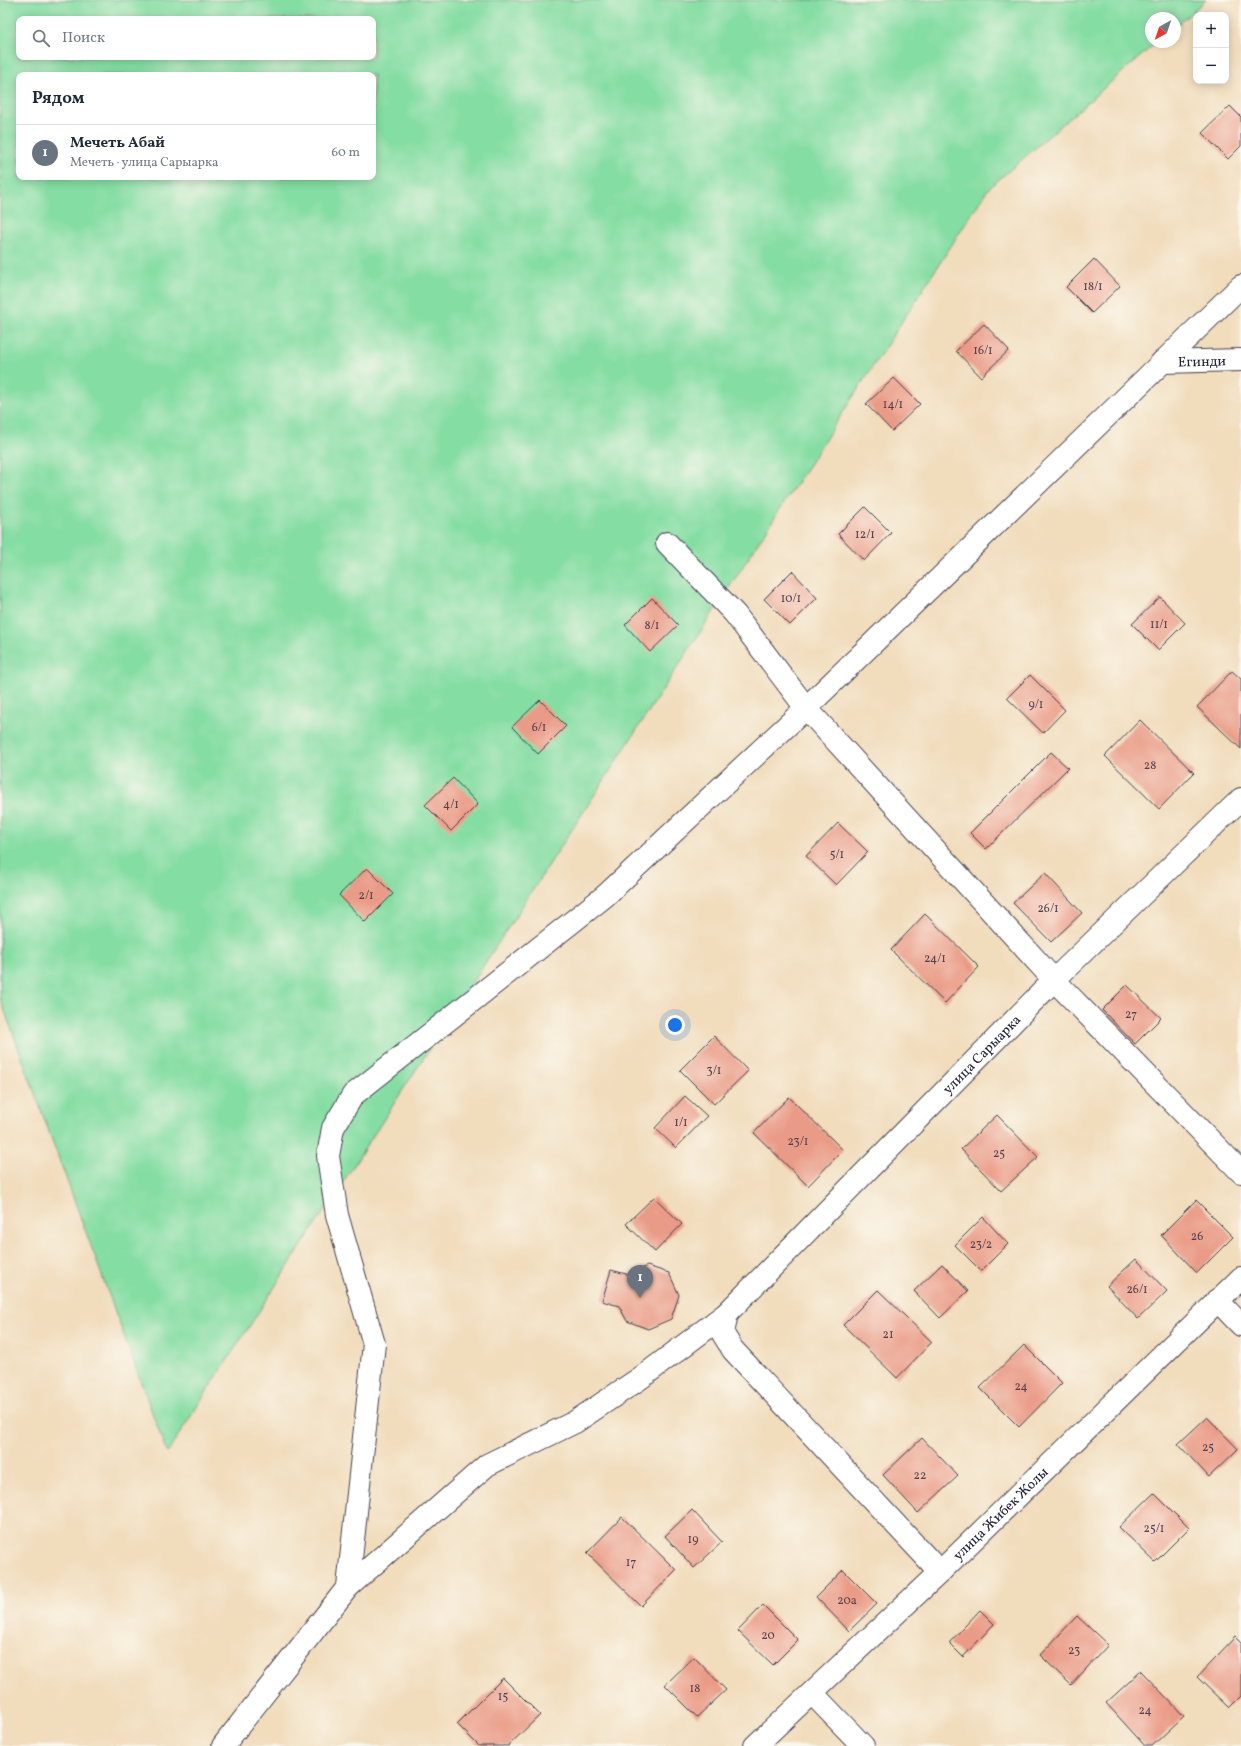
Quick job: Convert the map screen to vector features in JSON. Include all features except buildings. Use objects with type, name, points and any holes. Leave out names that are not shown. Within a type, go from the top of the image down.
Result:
[{"type":"street","points":[[348,1587],[374,1344],[337,1215],[328,1156],[333,1128],[353,1095],[605,896],[806,708],[1241,286]]},
{"type":"street","name":"Егинди","points":[[1162,362],[1241,360]]},
{"type":"street","points":[[667,543],[736,614],[806,708],[1054,980],[1241,1172]]},
{"type":"street","name":"улица Сарыарка","points":[[223,1746],[348,1587],[487,1465],[575,1422],[642,1378],[727,1313],[1054,980],[1241,799]]},
{"type":"street","name":"улица Жибек Жолы","points":[[755,1746],[940,1572],[1241,1278]]},
{"type":"street","points":[[1217,1300],[1241,1325]]},
{"type":"street","points":[[727,1313],[723,1334],[733,1350],[940,1572]]},
{"type":"street","points":[[812,1693],[863,1746]]},
{"type":"green space","points":[[0,0],[1206,0],[1181,22],[1181,12],[1145,12],[1145,48],[1150,48],[988,189],[167,1453],[0,998]]},
{"type":"place","name":"Мечеть Абай","points":[[640,1298]]}]
